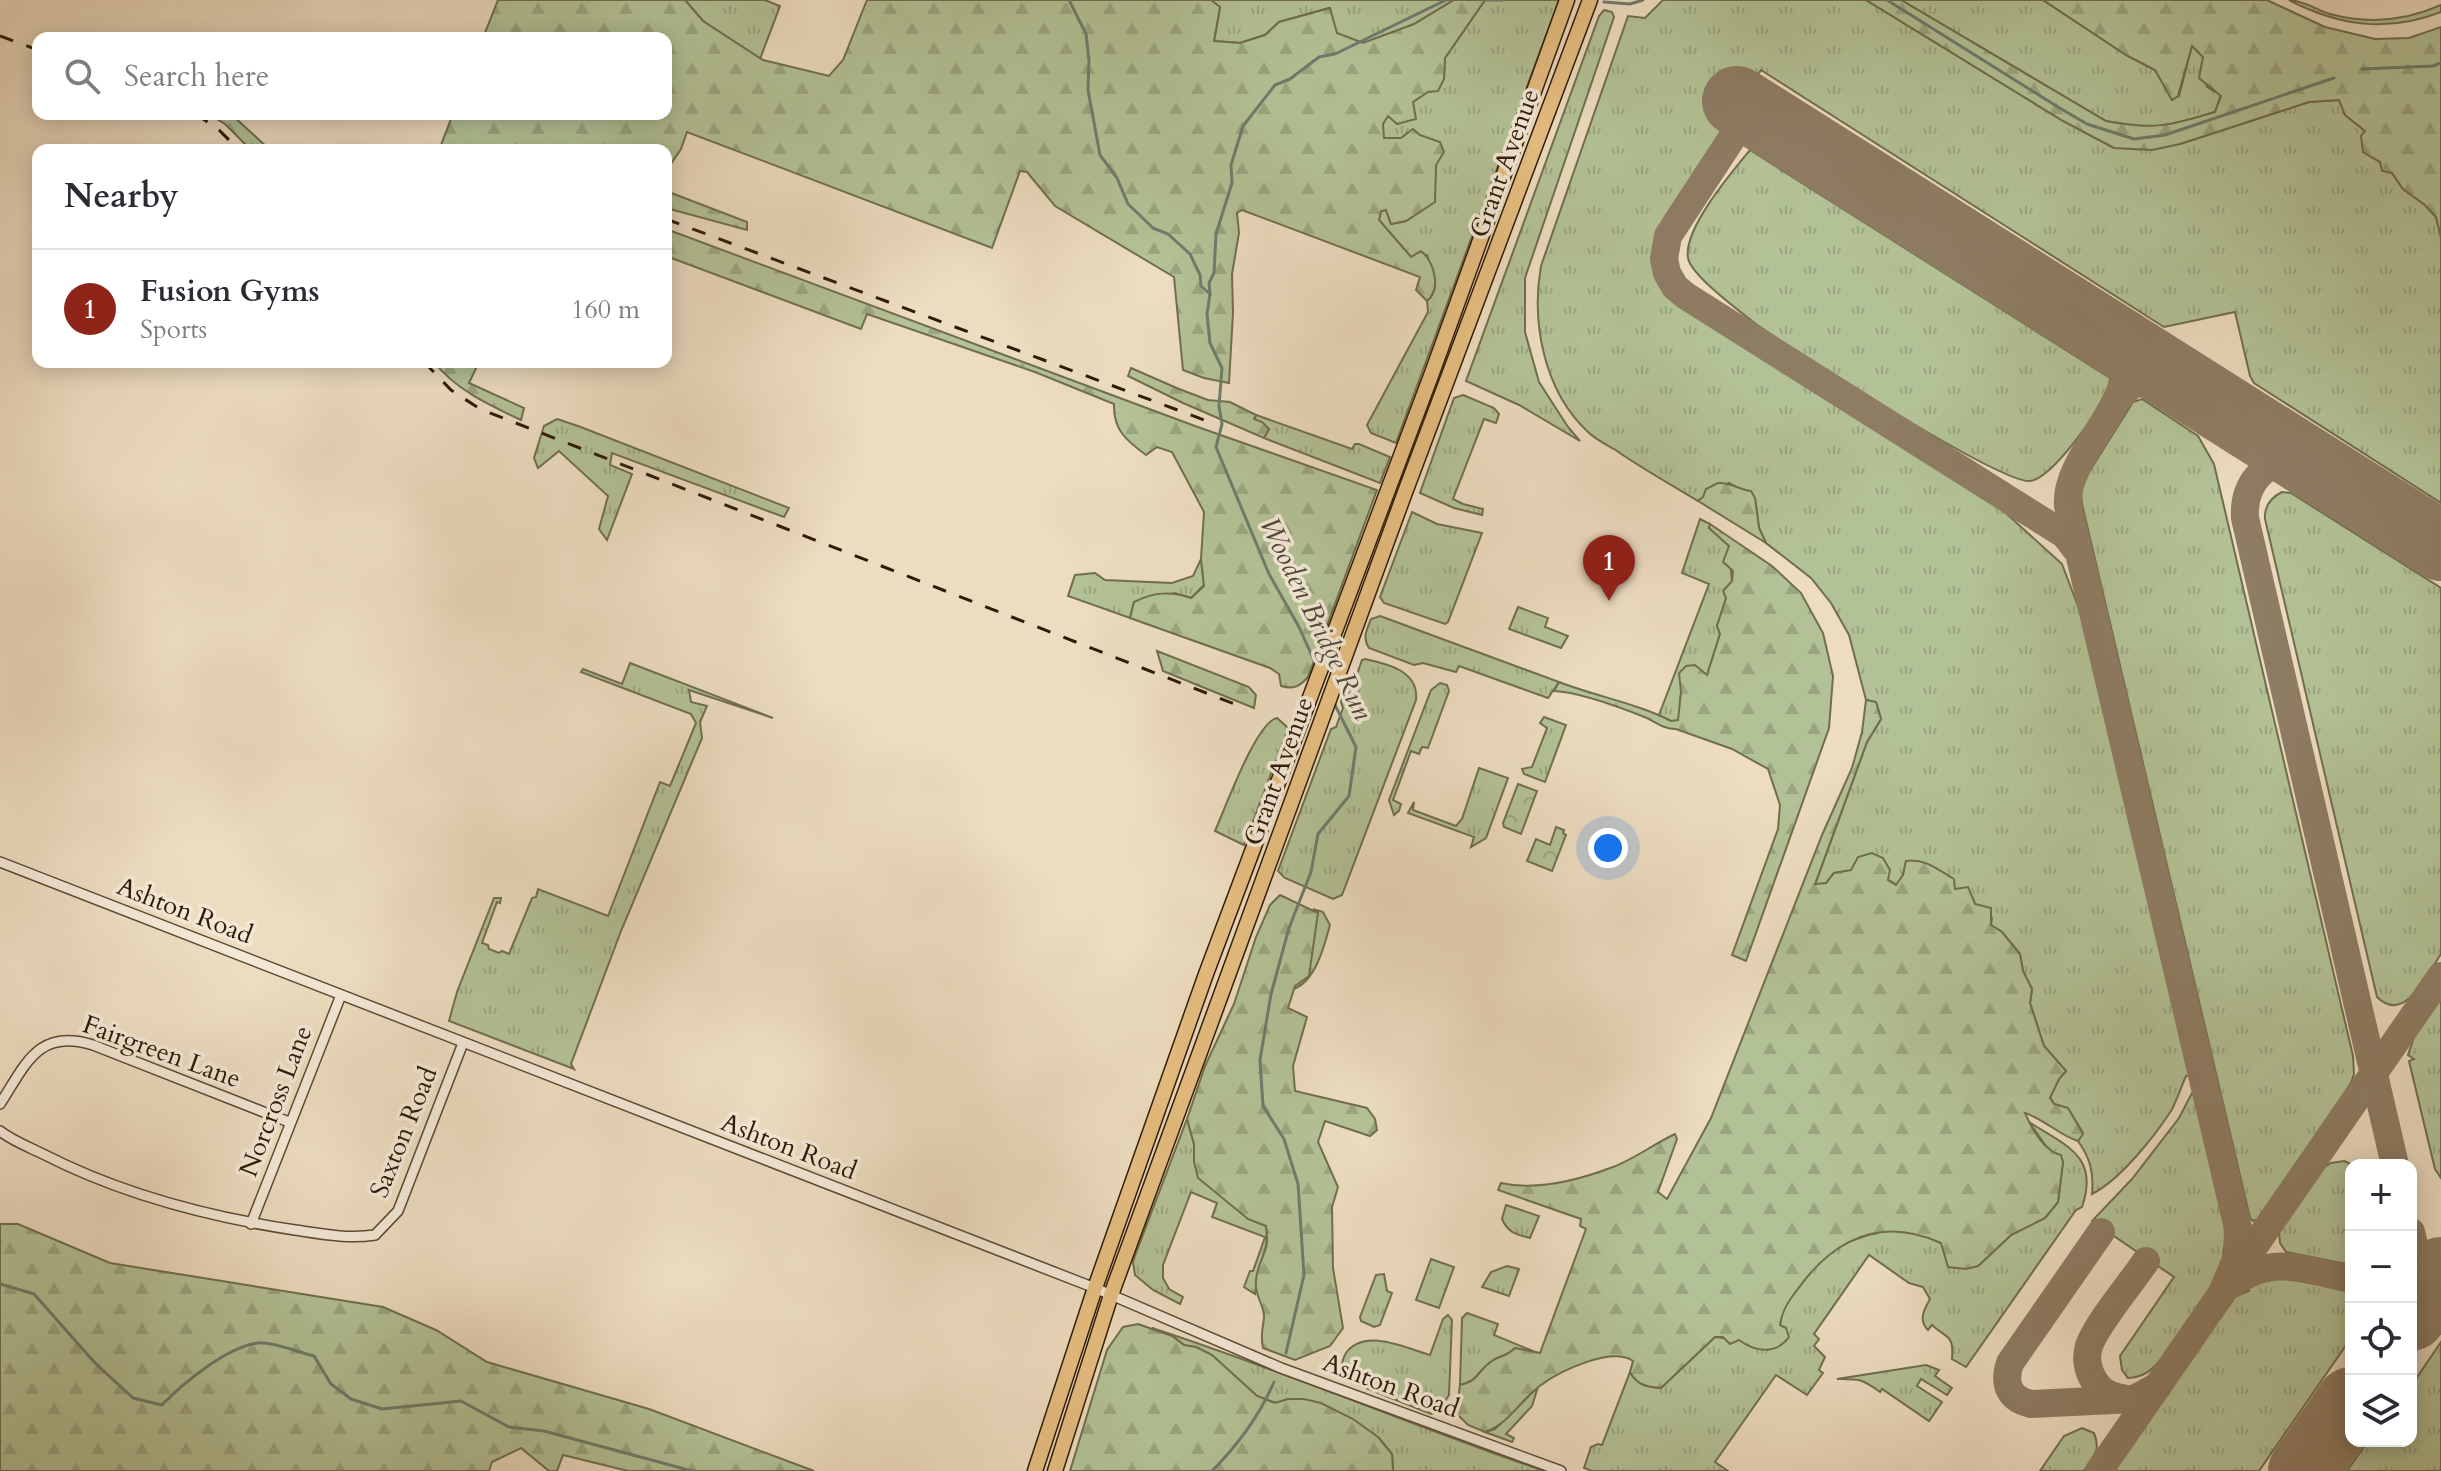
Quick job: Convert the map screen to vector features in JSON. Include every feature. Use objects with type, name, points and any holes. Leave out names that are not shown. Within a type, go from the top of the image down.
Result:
[{"type":"main road","name":"Grant Avenue","points":[[1035,1471],[1095,1288],[1206,974],[1437,360],[1567,0]]},
{"type":"main road","name":"Grant Avenue","points":[[1055,1471],[1111,1295],[1590,0]]},
{"type":"main road","points":[[1365,602],[1362,595],[1376,552],[1377,517]]},
{"type":"main road","points":[[1206,974],[1226,981]]},
{"type":"street","name":"Ashton Road","points":[[0,862],[1095,1288],[1281,1368],[1561,1471]]},
{"type":"street","name":"Norcross Lane","points":[[251,1224],[341,995]]},
{"type":"street","name":"Fairgreen Lane","points":[[0,1104],[31,1057],[52,1041],[65,1039],[93,1045],[289,1122]]},
{"type":"street","name":"Saxton Road","points":[[251,1224],[344,1237],[377,1233],[398,1211],[463,1043]]},
{"type":"street","points":[[0,1131],[62,1164],[118,1187],[251,1224]]},
{"type":"green space","points":[[498,0],[685,0],[703,21],[763,60],[829,76],[843,60],[867,0],[1211,0],[1220,7],[1214,41],[1240,43],[1265,35],[1279,22],[1330,8],[1337,33],[1363,43],[1414,24],[1454,0],[1485,0],[1445,58],[1444,79],[1438,91],[1428,92],[1413,102],[1416,119],[1397,124],[1388,116],[1383,124],[1384,138],[1401,138],[1413,129],[1440,142],[1444,152],[1436,165],[1435,202],[1406,221],[1391,224],[1386,210],[1381,211],[1379,220],[1411,257],[1421,251],[1426,256],[1433,269],[1435,283],[1431,296],[1427,301],[1416,290],[1420,277],[1242,210],[1237,213],[1239,233],[1232,274],[1229,383],[1183,370],[1174,277],[1055,206],[1027,172],[1020,171],[992,248],[687,132],[672,162],[672,144],[441,144],[451,120],[672,120],[672,32],[485,32]]},
{"type":"green space","points":[[685,0],[765,0],[780,6],[760,59],[703,21]]},
{"type":"green space","points":[[1211,0],[1454,0],[1414,24],[1363,43],[1337,34],[1329,8],[1279,22],[1265,35],[1240,43],[1214,41],[1220,8]]},
{"type":"green space","points":[[1485,0],[1559,0],[1396,443],[1371,433],[1367,425],[1428,312],[1427,301],[1434,291],[1435,280],[1427,255],[1411,257],[1379,220],[1381,211],[1386,210],[1391,224],[1406,221],[1434,202],[1436,164],[1407,133],[1402,138],[1383,138],[1383,124],[1388,115],[1397,124],[1406,121],[1413,102],[1444,79],[1445,58]]},
{"type":"green space","points":[[1663,0],[1866,0],[2063,121],[2114,148],[2180,144],[2309,102],[2339,100],[2345,115],[2365,131],[2363,152],[2380,162],[2403,189],[2436,217],[2441,237],[2441,503],[2254,383],[2235,312],[2164,327],[1761,70],[1663,220],[1656,244],[1656,267],[1664,287],[1681,305],[1997,505],[2062,564],[2084,622],[2190,1075],[2186,1076],[2171,1111],[2146,1145],[2114,1179],[2092,1194],[2090,1166],[2078,1141],[2083,1133],[2068,1108],[2054,1104],[2050,1097],[2066,1071],[2044,1046],[2030,1003],[2032,989],[2023,971],[2020,954],[2002,932],[1991,925],[1992,918],[1975,904],[1973,898],[1954,889],[1953,879],[1919,862],[1906,862],[1897,885],[1874,875],[1850,872],[1834,873],[1826,883],[1815,885],[1867,742],[1881,719],[1876,702],[1866,700],[1849,635],[1831,603],[1811,578],[1766,543],[1759,528],[1755,498],[1729,483],[1698,501],[1666,482],[1591,435],[1573,415],[1551,376],[1540,333],[1538,288],[1541,266],[1628,16],[1645,18]]},
{"type":"green space","points":[[1866,0],[1901,0],[2106,121],[2149,126],[2215,112],[2221,96],[2199,78],[2203,57],[2192,46],[2178,96],[2172,100],[2155,70],[2126,55],[2043,0],[2267,0],[2325,27],[2375,39],[2409,38],[2441,27],[2441,237],[2436,217],[2425,205],[2403,189],[2392,173],[2382,171],[2380,162],[2363,152],[2361,136],[2365,131],[2345,115],[2339,100],[2309,102],[2180,144],[2152,150],[2114,148],[2063,121]]},
{"type":"green space","points":[[1901,0],[2043,0],[2126,55],[2155,70],[2179,96],[2192,45],[2203,57],[2207,87],[2221,95],[2215,112],[2166,127],[2106,121]]},
{"type":"green space","points":[[2289,0],[2330,14],[2358,19],[2401,18],[2441,5],[2441,12],[2402,23],[2364,24],[2326,16]]},
{"type":"green space","points":[[1604,10],[1612,12],[1614,17],[1525,278],[1525,332],[1539,382],[1580,441],[1519,405],[1466,381],[1599,16]]},
{"type":"green space","points":[[218,120],[238,120],[264,144],[245,144]]},
{"type":"green space","points":[[1750,150],[2110,378],[2112,387],[2097,411],[2051,468],[2030,481],[1979,461],[1772,335],[1697,273],[1688,258],[1693,232],[1710,201]]},
{"type":"green space","points":[[672,193],[747,222],[747,230],[672,210]]},
{"type":"green space","points":[[672,231],[1195,426],[1377,490],[1308,677],[1290,688],[1281,686],[1279,674],[1270,668],[1130,618],[1134,602],[1155,594],[1191,598],[1204,586],[1201,559],[1204,512],[1172,452],[1157,447],[1146,455],[1133,445],[1119,428],[1114,404],[1035,372],[867,314],[861,329],[672,258]]},
{"type":"green space","points":[[439,368],[476,368],[469,383],[524,408],[521,420],[463,389]]},
{"type":"green space","points":[[1131,368],[1208,400],[1230,402],[1256,415],[1254,419],[1269,429],[1264,438],[1183,403],[1128,376]]},
{"type":"green space","points":[[1463,395],[1494,408],[1499,414],[1496,423],[1484,419],[1453,499],[1483,509],[1482,515],[1454,508],[1420,493],[1454,398]]},
{"type":"green space","points":[[2142,399],[2198,436],[2214,464],[2353,1056],[2351,1083],[2259,1219],[2253,1221],[2082,504],[2081,488],[2086,477],[2133,402]]},
{"type":"green space","points":[[1256,415],[1352,449],[1359,444],[1390,457],[1380,483],[1264,438],[1269,429],[1254,419]]},
{"type":"green space","points":[[557,419],[789,508],[784,517],[612,453],[610,465],[632,474],[607,540],[599,529],[608,496],[559,451],[538,468],[534,458],[544,426]]},
{"type":"green space","points":[[1718,483],[1751,491],[1755,498],[1759,528],[1766,543],[1698,501],[1706,489]]},
{"type":"green space","points":[[2282,492],[2291,493],[2441,588],[2441,954],[2414,994],[2397,1005],[2387,1004],[2377,997],[2265,519],[2269,503]]},
{"type":"green space","points":[[1412,512],[1437,524],[1482,533],[1445,624],[1384,603],[1380,597]]},
{"type":"green space","points":[[1700,519],[1710,524],[1709,528],[1729,546],[1732,582],[1717,626],[1720,634],[1707,676],[1681,692],[1679,720],[1672,722],[1659,715],[1709,584],[1682,573]]},
{"type":"green space","points":[[1710,524],[1772,566],[1801,593],[1823,633],[1833,676],[1829,728],[1746,961],[1732,955],[1778,829],[1780,805],[1768,769],[1732,749],[1664,727],[1626,710],[1588,697],[1554,691],[1559,682],[1671,721],[1678,720],[1681,692],[1679,673],[1686,666],[1695,665],[1707,675],[1720,634],[1717,626],[1726,598],[1723,591],[1732,581],[1733,571],[1723,562],[1729,546],[1709,528]]},
{"type":"green space","points":[[1201,559],[1204,585],[1191,598],[1175,593],[1134,602],[1130,618],[1068,596],[1075,575],[1095,573],[1105,580],[1172,583],[1193,576]]},
{"type":"green space","points":[[1518,607],[1548,618],[1545,627],[1568,636],[1561,648],[1509,629]]},
{"type":"green space","points":[[1380,616],[1559,682],[1548,698],[1459,666],[1456,672],[1423,663],[1414,665],[1369,648],[1367,630],[1371,619]]},
{"type":"green space","points":[[1157,651],[1249,687],[1256,695],[1254,708],[1163,671]]},
{"type":"green space","points":[[1365,659],[1400,670],[1413,682],[1416,700],[1342,895],[1333,899],[1285,878],[1278,871],[1331,729],[1336,727],[1351,676],[1356,677]]},
{"type":"green space","points":[[630,663],[773,718],[689,690],[691,702],[707,706],[700,722],[702,738],[621,931],[571,1064],[574,1069],[449,1021],[457,992],[494,898],[501,898],[500,903],[497,902],[482,943],[499,953],[509,954],[538,889],[608,916],[660,782],[670,786],[696,723],[691,714],[581,672],[583,669],[622,684]]},
{"type":"green space","points":[[1440,683],[1447,685],[1449,691],[1428,748],[1422,747],[1419,754],[1411,751],[1393,800],[1401,804],[1394,815],[1389,800],[1431,690]]},
{"type":"green space","points":[[1866,700],[1876,702],[1881,719],[1867,742],[1815,884],[1826,883],[1834,873],[1851,870],[1858,857],[1872,853],[1883,858],[1890,870],[1888,880],[1896,885],[1903,875],[1906,861],[1919,861],[1954,879],[1955,889],[1968,887],[1975,904],[1991,908],[1991,925],[2002,932],[2020,954],[2023,971],[2032,989],[2030,1003],[2044,1046],[2066,1071],[2050,1098],[2054,1104],[2068,1108],[2083,1134],[2078,1141],[2025,1113],[2044,1144],[2061,1155],[2063,1162],[2058,1202],[2045,1218],[2011,1235],[1978,1266],[1966,1269],[1948,1267],[1941,1243],[1921,1236],[1882,1232],[1848,1242],[1817,1266],[1788,1302],[1780,1325],[1786,1328],[1789,1337],[1778,1347],[1758,1349],[1739,1340],[1730,1344],[1723,1337],[1715,1337],[1661,1388],[1639,1383],[1630,1372],[1633,1361],[1624,1357],[1600,1358],[1550,1379],[1493,1429],[1485,1432],[1468,1425],[1456,1413],[1460,1385],[1471,1381],[1492,1361],[1515,1348],[1540,1353],[1586,1229],[1580,1226],[1581,1219],[1498,1190],[1501,1183],[1543,1185],[1586,1176],[1621,1164],[1675,1134],[1677,1139],[1658,1192],[1667,1199],[1711,1118],[1822,835],[1852,768],[1862,732]]},
{"type":"green space","points":[[1544,717],[1566,725],[1545,782],[1524,774],[1522,769],[1532,767],[1547,728],[1540,723]]},
{"type":"green space","points":[[1277,718],[1287,727],[1286,734],[1244,845],[1215,831],[1251,750],[1260,734]]},
{"type":"green space","points":[[1479,768],[1508,778],[1486,838],[1471,847],[1474,837],[1408,813],[1414,802],[1413,810],[1456,826],[1462,819]]},
{"type":"green space","points":[[1518,784],[1537,791],[1521,834],[1504,827],[1503,823]]},
{"type":"green space","points":[[1556,827],[1564,830],[1566,835],[1552,871],[1527,861],[1536,839],[1550,845]]},
{"type":"green space","points":[[1280,895],[1318,913],[1309,976],[1295,986],[1288,1008],[1307,1017],[1293,1066],[1295,1091],[1367,1108],[1375,1119],[1377,1130],[1370,1136],[1325,1121],[1318,1142],[1338,1187],[1332,1207],[1333,1268],[1343,1328],[1330,1346],[1295,1360],[1263,1348],[1264,1317],[1256,1281],[1266,1246],[1266,1226],[1248,1219],[1198,1178],[1187,1119],[1205,1066],[1234,1004],[1256,937],[1270,905]]},
{"type":"green space","points":[[1313,909],[1323,912],[1330,925],[1313,971],[1302,985],[1294,989],[1318,913]]},
{"type":"green space","points":[[2441,998],[2441,1178],[2435,1169],[2409,1061],[2414,1059],[2408,1055],[2414,1037]]},
{"type":"green space","points":[[2192,1093],[2195,1093],[2219,1184],[2225,1232],[2224,1254],[2210,1291],[2162,1358],[2151,1370],[2128,1378],[2122,1370],[2120,1356],[2174,1277],[2092,1221],[2132,1179],[2179,1118]]},
{"type":"green space","points":[[1187,1119],[1194,1144],[1194,1162],[1248,1219],[1266,1226],[1266,1243],[1255,1294],[1244,1287],[1265,1237],[1212,1217],[1217,1203],[1191,1192],[1163,1265],[1163,1278],[1169,1289],[1183,1297],[1180,1304],[1153,1290],[1135,1275],[1133,1262],[1136,1253]]},
{"type":"green space","points":[[2029,1122],[2066,1145],[2082,1163],[2086,1189],[2082,1207],[2076,1210],[1966,1367],[1952,1359],[1952,1345],[1948,1338],[1932,1325],[1928,1330],[1925,1326],[1923,1315],[1930,1299],[1923,1287],[1909,1283],[1869,1255],[1814,1334],[1819,1339],[1814,1346],[1825,1357],[1819,1370],[1823,1373],[1807,1395],[1776,1375],[1715,1462],[1728,1471],[1592,1471],[1584,1468],[1591,1447],[1602,1445],[1630,1372],[1643,1384],[1661,1388],[1715,1337],[1739,1340],[1780,1325],[1783,1308],[1821,1259],[1843,1244],[1892,1230],[1915,1232],[1941,1243],[1978,1266],[2011,1235],[2045,1218],[2058,1202],[2063,1162],[2051,1153]]},
{"type":"green space","points":[[2345,1161],[2345,1264],[2286,1252],[2280,1243],[2279,1232],[2323,1168],[2331,1163]]},
{"type":"green space","points":[[1506,1205],[1539,1216],[1530,1238],[1507,1227],[1502,1219]]},
{"type":"green space","points":[[0,1224],[18,1224],[110,1263],[383,1307],[436,1330],[487,1362],[649,1409],[814,1471],[628,1471],[563,1455],[557,1471],[549,1471],[521,1448],[492,1462],[489,1471],[0,1471]]},
{"type":"green space","points":[[1431,1259],[1454,1267],[1439,1308],[1416,1300]]},
{"type":"green space","points":[[1507,1266],[1519,1269],[1509,1296],[1482,1287],[1491,1272]]},
{"type":"green space","points":[[1384,1274],[1387,1291],[1392,1293],[1380,1325],[1374,1327],[1361,1321],[1360,1317],[1376,1275]]},
{"type":"green space","points":[[2280,1277],[2345,1290],[2345,1347],[2259,1471],[2113,1471],[2235,1296],[2249,1291],[2247,1287]]},
{"type":"green space","points":[[1467,1313],[1498,1324],[1494,1335],[1540,1354],[1515,1348],[1492,1361],[1471,1381],[1460,1385],[1462,1318]]},
{"type":"green space","points":[[1448,1315],[1452,1320],[1449,1395],[1438,1412],[1431,1414],[1338,1377],[1346,1353],[1354,1345],[1364,1342],[1387,1342],[1430,1355],[1443,1319]]},
{"type":"green space","points":[[1138,1324],[1212,1355],[1257,1396],[1275,1403],[1304,1399],[1321,1403],[1353,1419],[1378,1437],[1392,1454],[1393,1471],[1070,1471],[1107,1350],[1123,1327]]},
{"type":"green space","points":[[1152,1328],[1544,1471],[1393,1471],[1392,1454],[1378,1437],[1288,1399],[1276,1403],[1257,1396],[1212,1355]]},
{"type":"green space","points":[[2441,1342],[2441,1471],[2347,1471],[2364,1447],[2417,1447],[2417,1377]]},
{"type":"green space","points":[[1926,1365],[1939,1370],[1935,1376],[1952,1388],[1947,1395],[1921,1379],[1917,1386],[1942,1402],[1929,1421],[1882,1389],[1880,1392],[1859,1380],[1837,1379]]},
{"type":"green space","points":[[1538,1387],[1532,1406],[1506,1434],[1514,1438],[1512,1442],[1485,1432],[1495,1429]]},
{"type":"green space","points":[[2082,1428],[2094,1433],[2097,1444],[2084,1471],[2040,1471],[2064,1436]]},
{"type":"waterway","points":[[1069,0],[1086,34],[1088,90],[1100,155],[1117,178],[1128,204],[1153,228],[1168,234],[1190,254],[1200,275],[1201,286],[1210,294]]},
{"type":"waterway","name":"Wooden Bridge Run","points":[[1316,665],[1269,574],[1216,447],[1222,424],[1219,406],[1222,368],[1210,343],[1207,314],[1216,234],[1232,183],[1231,165],[1243,126],[1275,85],[1290,79],[1319,57],[1335,54],[1446,0]]},
{"type":"waterway","name":"Wooden Bridge Run","points":[[1487,0],[1503,0]]},
{"type":"waterway","name":"Wooden Bridge Run","points":[[1604,2],[1630,4],[1643,0]]},
{"type":"waterway","name":"Wooden Bridge Run","points":[[1887,0],[2087,124],[2134,139],[2165,135],[2334,78]]},
{"type":"waterway","name":"Wooden Bridge Run","points":[[2362,69],[2441,63]]},
{"type":"waterway","name":"Wooden Bridge Run","points":[[1286,1353],[1304,1275],[1298,1184],[1284,1139],[1263,1106],[1260,1060],[1271,994],[1289,928],[1311,872],[1318,834],[1349,796],[1356,747],[1333,701]]},
{"type":"waterway","name":"Wooden Bridge Run","points":[[0,1284],[34,1294],[95,1363],[133,1398],[162,1405],[193,1377],[233,1351],[264,1343],[314,1356],[331,1384],[351,1399],[382,1409],[461,1401],[509,1427],[544,1431],[692,1471]]},
{"type":"waterway","name":"Wooden Bridge Run","points":[[1212,1471],[1248,1430],[1274,1382]]},
{"type":"taxiway","points":[[1751,109],[1668,236],[1664,259],[1675,287],[2065,535],[2078,552]]},
{"type":"taxiway","points":[[2097,328],[2116,346],[2124,364],[2123,383],[2115,403],[2078,465],[2070,486],[2068,506],[2238,1228],[2238,1255],[2221,1295]]},
{"type":"taxiway","points":[[2117,400],[2131,386],[2146,379],[2163,378],[2182,382]]},
{"type":"taxiway","points":[[2330,475],[2300,462],[2276,464],[2266,469],[2252,484],[2245,506],[2245,518],[2394,1159]]},
{"type":"taxiway","points":[[2099,1471],[2441,976]]},
{"type":"taxiway","points":[[2101,1232],[2010,1363],[2007,1378],[2010,1390],[2017,1398],[2031,1404],[2134,1399],[2158,1386]]},
{"type":"taxiway","points":[[2417,1257],[2426,1295]]},
{"type":"taxiway","points":[[2127,1399],[2109,1394],[2098,1386],[2089,1369],[2088,1351],[2099,1326],[2146,1261]]},
{"type":"taxiway","points":[[2233,1284],[2261,1269],[2276,1267],[2305,1269],[2345,1278]]},
{"type":"runway","points":[[1737,101],[2441,546]]},
{"type":"runway","points":[[2417,1307],[2441,1272]]},
{"type":"runway","points":[[2303,1471],[2345,1411]]},
{"type":"railway","points":[[0,36],[32,48]]},
{"type":"railway","points":[[205,120],[233,144]]},
{"type":"railway","points":[[672,221],[1207,421]]},
{"type":"railway","points":[[430,368],[451,390],[480,409],[1242,707]]},
{"type":"place","name":"Fusion Gyms","points":[[1609,601]]}]
